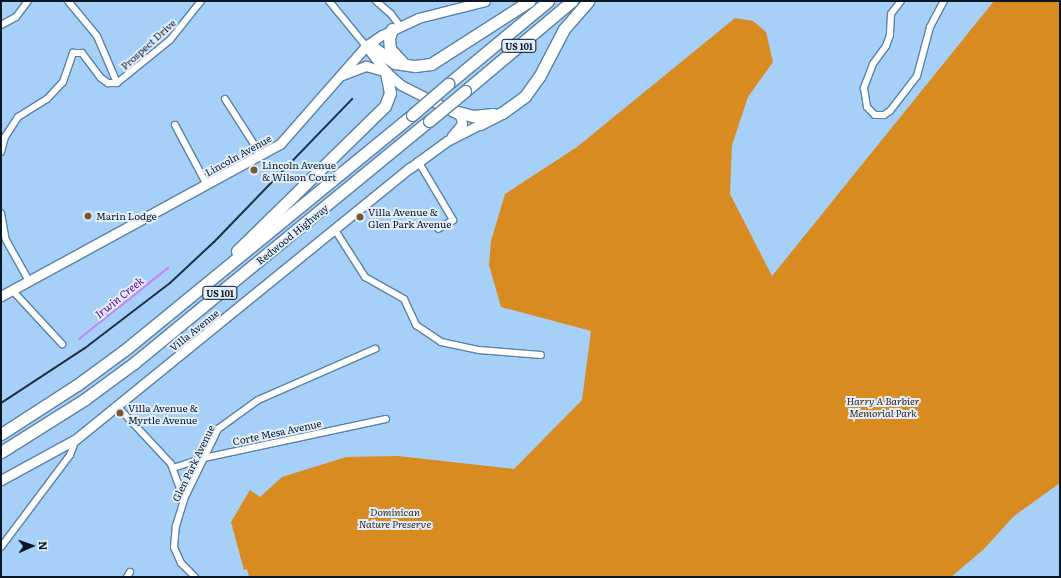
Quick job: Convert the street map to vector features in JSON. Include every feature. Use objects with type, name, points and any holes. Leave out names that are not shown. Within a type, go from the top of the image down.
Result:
[{"type":"highway","points":[[366,46],[374,48],[391,61],[410,66],[426,65],[440,60],[529,1]]},
{"type":"highway","name":"Redwood Highway","points":[[1,434],[102,368],[412,115],[548,1]]},
{"type":"highway","name":"Redwood Highway","points":[[1,452],[85,399],[134,363],[429,121],[572,1]]},
{"type":"highway","points":[[480,124],[502,113],[521,100],[532,88],[564,29],[588,1]]},
{"type":"highway","points":[[396,27],[389,41],[391,52],[410,66]]},
{"type":"highway","points":[[208,282],[263,224],[328,165],[383,108],[390,93],[386,72]]},
{"type":"highway","points":[[454,110],[473,116],[502,113]]},
{"type":"main road","name":"Lincoln Avenue","points":[[1,296],[280,144],[338,76],[366,46],[396,27],[430,14],[485,1]]},
{"type":"main road","points":[[366,46],[386,72],[409,90],[454,110]]},
{"type":"main road","points":[[338,76],[366,66],[386,72]]},
{"type":"main road","name":"Villa Avenue","points":[[447,141],[462,124],[462,117],[454,110]]},
{"type":"main road","name":"Villa Avenue","points":[[76,439],[418,161],[447,141],[480,124]]},
{"type":"main road","points":[[1,480],[76,439]]},
{"type":"street","points":[[1,25],[16,17],[28,1]]},
{"type":"street","points":[[68,1],[97,36],[117,84]]},
{"type":"street","name":"Prospect Drive","points":[[1,152],[5,137],[18,117],[47,99],[63,82],[73,53],[82,53],[101,78],[108,83],[117,84],[170,40],[201,1]]},
{"type":"street","points":[[329,1],[366,46]]},
{"type":"street","points":[[376,1],[391,14],[396,27]]},
{"type":"street","points":[[901,1],[892,14],[890,35],[886,46],[873,64],[864,88],[867,107],[876,115],[884,115],[890,110],[917,76],[930,27],[944,1]]},
{"type":"street","points":[[225,99],[261,155]]},
{"type":"street","points":[[176,125],[207,185]]},
{"type":"street","points":[[418,161],[453,220],[438,229]]},
{"type":"street","points":[[1,213],[6,240],[29,281]]},
{"type":"street","points":[[335,230],[365,277],[404,299],[416,325],[441,342],[479,350],[541,355]]},
{"type":"street","points":[[12,290],[62,344]]},
{"type":"street","name":"Glen Park Avenue","points":[[195,577],[181,563],[174,547],[176,526],[184,500],[218,428],[258,400],[375,349]]},
{"type":"street","points":[[118,406],[173,468],[184,500]]},
{"type":"street","name":"Corte Mesa Avenue","points":[[173,468],[204,458],[386,419]]},
{"type":"street","name":"Villa Avenue","points":[[1,547],[70,455],[76,439]]},
{"type":"green space","name":"Harry A Barbier Memorial Park","points":[[994,1],[1060,1],[1060,483],[1014,516],[984,549],[951,577],[249,577],[247,569],[244,570],[231,522],[250,490],[260,497],[282,477],[346,457],[398,456],[514,469],[582,400],[591,331],[501,307],[489,265],[491,241],[505,194],[577,147],[735,18],[753,21],[766,32],[773,62],[748,97],[732,145],[730,194],[772,276]]},
{"type":"waterway","name":"Irwin Creek","points":[[79,339],[168,268]]},
{"type":"railway","points":[[1,403],[85,348],[170,283],[214,242],[352,99]]},
{"type":"place","name":"Lincoln Avenue & Wilson Court","points":[[254,170]]},
{"type":"place","name":"Marin Lodge","points":[[88,216]]},
{"type":"place","name":"Villa Avenue & Glen Park Avenue","points":[[360,217]]},
{"type":"place","name":"Villa Avenue & Myrtle Avenue","points":[[120,413]]},
{"type":"park label","name":"Dominican Nature Preserve","points":[[395,516]]}]
